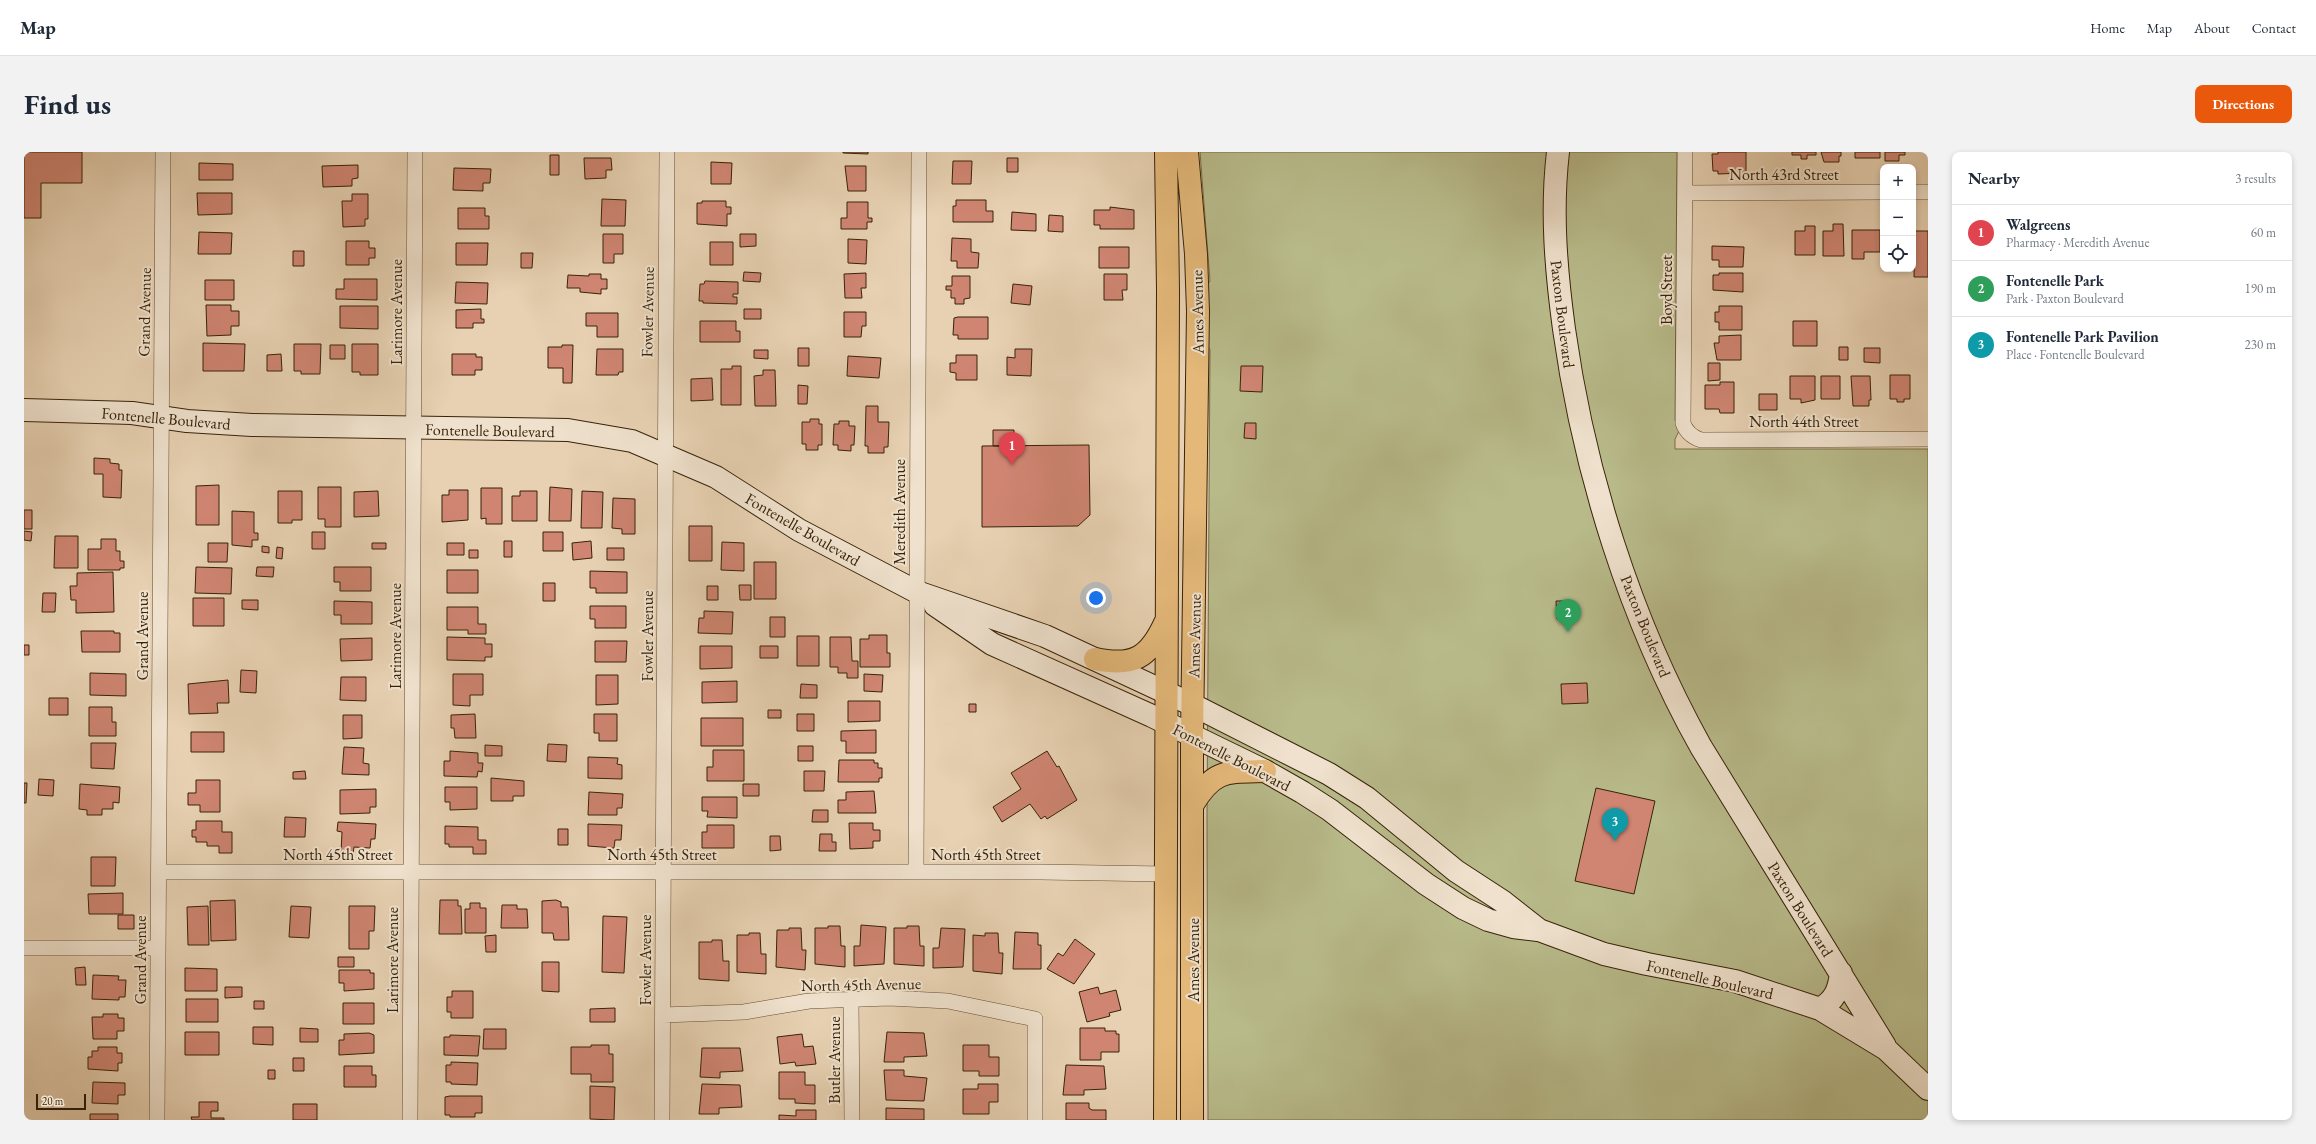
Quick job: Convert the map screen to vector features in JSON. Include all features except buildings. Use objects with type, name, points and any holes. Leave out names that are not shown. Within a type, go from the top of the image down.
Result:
[{"type":"main road","name":"Ames Avenue","points":[[1165,1120],[1168,290],[1166,152]]},
{"type":"main road","name":"Ames Avenue","points":[[1187,152],[1196,254],[1198,311],[1192,736],[1191,1120]]},
{"type":"main road","name":"Paxton Boulevard","points":[[1558,152],[1554,225],[1559,294],[1579,418],[1591,472],[1608,528],[1632,596],[1689,725],[1719,779],[1841,973],[1886,1049]]},
{"type":"main road","name":"Fontenelle Boulevard","points":[[24,410],[132,413],[187,421],[252,425],[414,429],[568,430],[590,432],[632,441],[716,477],[806,533],[917,592],[992,644],[1166,723],[1265,772],[1330,810],[1426,884],[1463,908],[1488,920],[1506,925],[1539,930],[1604,954],[1742,983],[1820,1009],[1886,1049],[1928,1089]]},
{"type":"main road","name":"Fontenelle Boulevard","points":[[917,592],[1045,636],[1193,705],[1329,774],[1367,798],[1456,871],[1502,901],[1539,930]]},
{"type":"main road","points":[[1095,659],[1122,662],[1144,655],[1152,647],[1167,620]]},
{"type":"main road","points":[[1193,804],[1201,790],[1214,778],[1238,772],[1265,772]]},
{"type":"main road","points":[[1165,959],[1175,1005],[1176,1092],[1180,1110],[1191,1120]]},
{"type":"main road","points":[[1820,1009],[1829,1003],[1835,996],[1841,973]]},
{"type":"street","name":"Grand Avenue","points":[[157,1120],[160,417],[163,152]]},
{"type":"street","name":"Larimore Avenue","points":[[410,1120],[415,152]]},
{"type":"street","name":"Fowler Avenue","points":[[662,1120],[667,456],[664,417],[667,152]]},
{"type":"street","name":"Meredith Avenue","points":[[916,872],[919,152]]},
{"type":"street","name":"Boyd Street","points":[[1685,152],[1683,423],[1685,429]]},
{"type":"street","name":"North 43rd Street","points":[[1685,193],[1880,192]]},
{"type":"street","points":[[1916,192],[1928,192]]},
{"type":"street","name":"North 44th Street","points":[[1685,429],[1693,437],[1701,440],[1928,439]]},
{"type":"street","name":"North 45th Street","points":[[159,872],[916,872],[1166,874]]},
{"type":"street","points":[[24,948],[158,948]]},
{"type":"street","name":"North 45th Avenue","points":[[663,1014],[744,1012],[808,1001],[851,999],[948,1001],[1034,1018],[1035,1120]]},
{"type":"street","name":"Butler Avenue","points":[[851,999],[852,1120]]},
{"type":"green space","points":[[1200,152],[1677,152],[1675,420],[1679,431],[1675,439],[1675,449],[1928,449],[1928,1120],[1208,1120],[1207,815],[1210,349],[1207,346],[1206,287],[1210,281]]},
{"type":"place","name":"Walgreens","points":[[1012,465]]},
{"type":"place","name":"Fontenelle Park","points":[[1568,632]]},
{"type":"place","name":"Fontenelle Park Pavilion","points":[[1615,841]]}]
